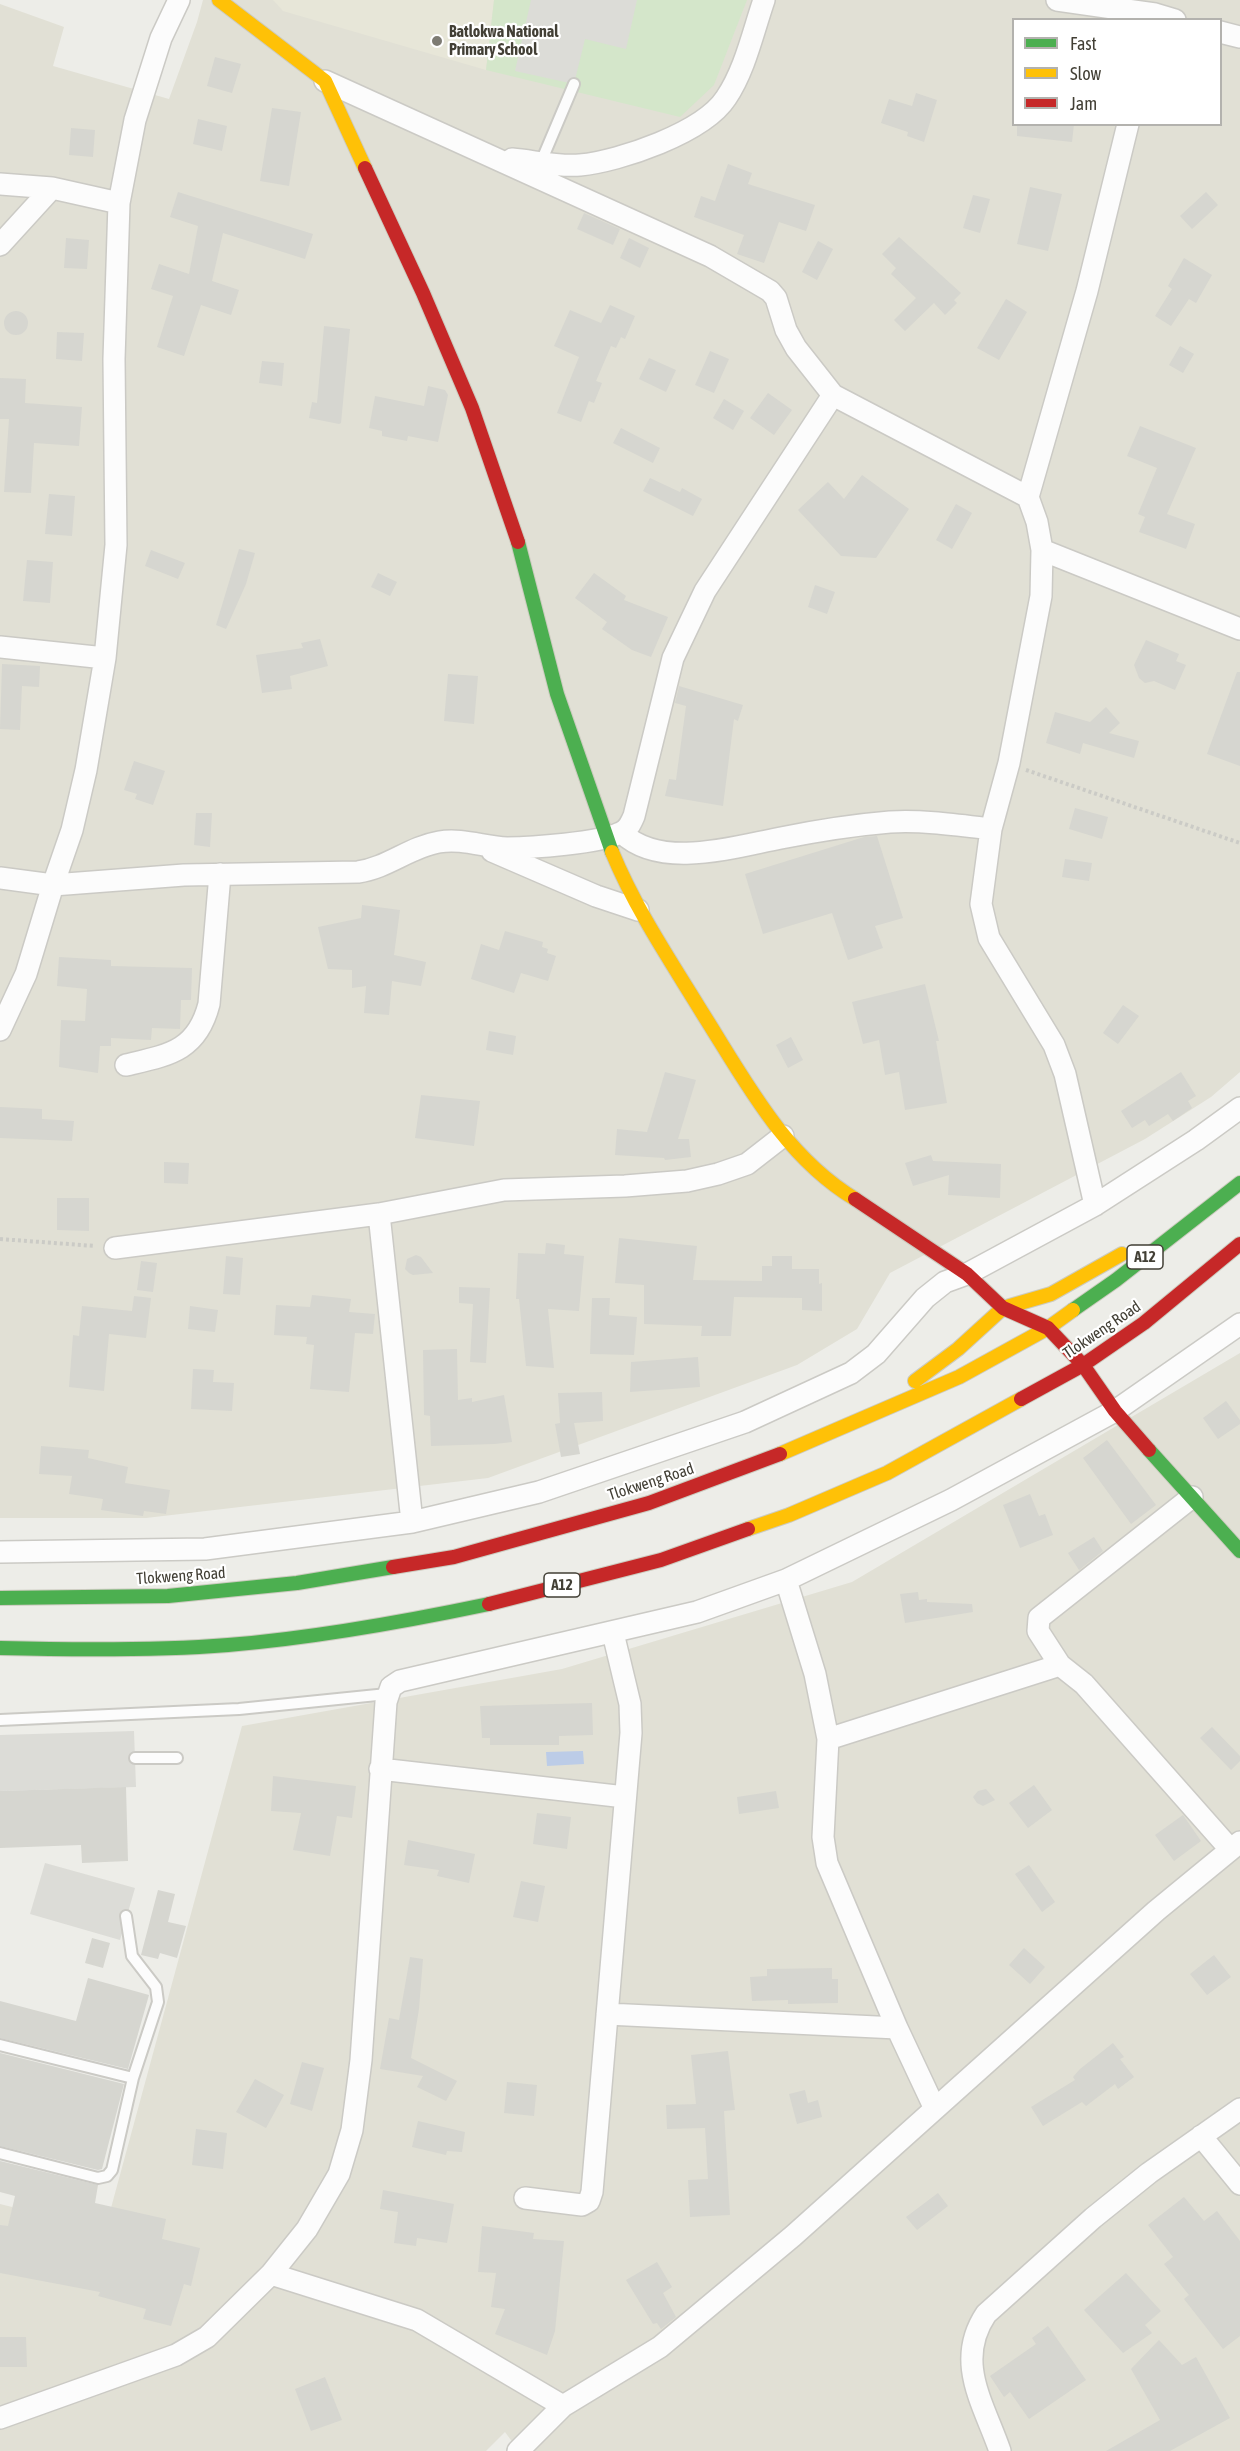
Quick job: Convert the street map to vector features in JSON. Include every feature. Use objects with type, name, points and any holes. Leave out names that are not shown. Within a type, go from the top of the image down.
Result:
[{"type":"main road","points":[[219,0],[326,81],[423,293],[472,408],[513,524],[556,694],[615,835],[638,910],[758,1101],[783,1136],[811,1167],[835,1187],[967,1274],[1004,1308],[1048,1328],[1083,1365],[1115,1411],[1240,1551]]},
{"type":"main road","name":"Tlokweng Road","points":[[0,1598],[168,1596],[297,1583],[454,1557],[649,1503],[790,1450],[959,1377],[1048,1328],[1116,1280],[1240,1183]]},
{"type":"main road","points":[[882,1410],[903,1389],[966,1343],[1004,1308],[1051,1293],[1136,1247],[1180,1227],[1215,1203]]},
{"type":"main road","name":"Tlokweng Road","points":[[0,1648],[61,1650],[228,1645],[380,1626],[488,1604],[662,1560],[789,1515],[887,1473],[1083,1365],[1144,1323],[1240,1244]]},
{"type":"street","points":[[0,1030],[26,974],[52,885],[72,831],[87,770],[105,658],[116,545],[114,359],[119,203],[135,120],[161,38],[179,0]]},
{"type":"street","points":[[486,155],[579,165],[660,144],[683,133],[725,101],[735,84],[764,0]]},
{"type":"street","points":[[1057,0],[1159,13]]},
{"type":"street","points":[[1222,32],[1240,37]]},
{"type":"street","points":[[326,81],[710,256],[759,282],[776,298],[786,330],[796,348],[833,395],[1028,497]]},
{"type":"street","points":[[1095,1204],[1065,1074],[1054,1045],[989,938],[981,904],[991,829],[1009,764],[1041,596],[1042,550],[1028,497],[1087,291],[1128,126]]},
{"type":"street","points":[[0,184],[52,188],[119,203]]},
{"type":"street","points":[[0,245],[52,188]]},
{"type":"street","points":[[0,878],[52,885],[220,874],[358,872],[385,865],[438,842],[452,841],[480,846],[531,848],[615,835],[629,827],[634,816],[673,658],[689,623],[705,591],[833,395]]},
{"type":"street","points":[[1042,550],[1240,630]]},
{"type":"street","points":[[0,646],[105,658]]},
{"type":"street","points":[[615,835],[642,847],[698,853],[891,822],[936,823],[991,829]]},
{"type":"street","points":[[480,846],[596,896],[638,910]]},
{"type":"street","points":[[126,1065],[163,1056],[185,1044],[197,1035],[204,1021],[209,1004],[220,874]]},
{"type":"street","points":[[0,1552],[70,1553],[205,1549],[412,1522],[539,1492],[745,1422],[851,1373],[865,1364],[925,1298],[945,1282],[967,1274],[1095,1204],[1186,1146],[1240,1108]]},
{"type":"street","points":[[115,1248],[379,1214],[504,1190],[625,1186],[687,1181],[747,1164],[783,1136]]},
{"type":"street","points":[[379,1214],[412,1522]]},
{"type":"street","points":[[0,2418],[176,2355],[207,2337],[271,2274],[307,2229],[339,2174],[352,2130],[361,2060],[381,1768],[387,1694],[391,1687],[400,1681],[697,1612],[786,1580],[951,1500],[1115,1411],[1240,1324]]},
{"type":"street","points":[[519,2451],[563,2406],[660,2347],[793,2236],[1156,1911],[1235,1845],[1084,1684],[1060,1665],[1038,1631],[1039,1618],[1192,1497]]},
{"type":"street","points":[[786,1580],[814,1674],[828,1739],[823,1837],[827,1863],[897,2028],[935,2109]]},
{"type":"street","points":[[525,2198],[582,2205],[589,2201],[592,2192],[631,1733],[630,1704],[613,1633]]},
{"type":"street","points":[[828,1739],[1060,1665]]},
{"type":"street","points":[[381,1768],[625,1797]]},
{"type":"street","points":[[607,2014],[897,2028]]},
{"type":"street","points":[[1000,2451],[975,2385],[972,2345],[977,2328],[986,2314],[1094,2218],[1149,2173],[1240,2109]]},
{"type":"street","points":[[1201,2136],[1240,2184]]},
{"type":"street","points":[[271,2274],[417,2320],[563,2406]]},
{"type":"lane","points":[[541,162],[574,84]]},
{"type":"lane","points":[[0,1720],[239,1708],[387,1694]]},
{"type":"lane","points":[[135,1758],[177,1758]]},
{"type":"lane","points":[[0,2153],[98,2178],[107,2176],[112,2170],[132,2078],[158,2002],[156,1987],[132,1956],[126,1917]]},
{"type":"lane","points":[[0,2045],[132,2078]]},
{"type":"path","points":[[1009,764],[1240,843]]},
{"type":"path","points":[[0,1239],[115,1248]]},
{"type":"shaded area","points":[[203,0],[1240,0],[1240,1072],[1211,1097],[1145,1139],[890,1273],[857,1329],[797,1365],[488,1478],[146,1518],[0,1518],[0,4],[64,27],[53,66],[169,99]]},
{"type":"shaded area","name":"Batlokwa National Primary School","points":[[273,0],[494,0],[486,70],[283,11]]},
{"type":"shaded area","points":[[531,0],[637,0],[626,49],[585,39],[574,84],[515,71]]},
{"type":"shaded area","points":[[1240,1353],[1240,2451],[519,2451],[505,2432],[486,2451],[0,2451],[0,2204],[105,2230],[242,1726],[562,1669],[852,1582]]},
{"type":"shaded area","points":[[134,1731],[136,1787],[0,1791],[0,1735]]},
{"type":"shaded area","points":[[45,1863],[135,1888],[120,1940],[30,1914]]},
{"type":"green space","points":[[494,0],[747,0],[714,85],[680,117],[486,70]]},
{"type":"water","points":[[583,1751],[584,1764],[547,1766],[546,1752]]},
{"type":"building","points":[[215,57],[241,64],[232,93],[207,86]]},
{"type":"building","points":[[916,93],[937,100],[924,142],[907,136],[908,132],[881,123],[889,99],[912,106]]},
{"type":"building","points":[[272,108],[301,112],[289,186],[260,181]]},
{"type":"building","points":[[198,119],[227,126],[222,151],[193,144]]},
{"type":"building","points":[[1017,126],[1074,126],[1072,142],[1017,136]]},
{"type":"building","points":[[71,128],[95,130],[93,157],[69,155]]},
{"type":"building","points":[[728,164],[752,173],[748,184],[815,205],[806,231],[779,222],[764,263],[737,254],[744,235],[694,217],[701,196],[715,201]]},
{"type":"building","points":[[1030,187],[1062,194],[1048,251],[1017,244]]},
{"type":"building","points":[[178,192],[313,234],[305,259],[223,233],[212,281],[239,290],[231,315],[201,305],[184,356],[157,347],[173,296],[151,289],[159,264],[189,274],[198,226],[170,217]]},
{"type":"building","points":[[1206,192],[1218,205],[1192,229],[1180,216]]},
{"type":"building","points":[[973,195],[990,199],[980,233],[963,228]]},
{"type":"building","points":[[584,213],[620,229],[613,245],[577,229]]},
{"type":"building","points":[[899,237],[961,293],[954,300],[957,303],[945,315],[934,303],[905,331],[894,320],[916,298],[891,274],[896,268],[882,254]]},
{"type":"building","points":[[66,238],[89,240],[87,269],[64,268]]},
{"type":"building","points":[[629,238],[649,248],[640,268],[620,258]]},
{"type":"building","points":[[818,241],[833,249],[817,280],[802,272]]},
{"type":"building","points":[[1184,258],[1212,275],[1196,303],[1189,299],[1171,326],[1155,316],[1172,289],[1168,286]]},
{"type":"building","points":[[1006,299],[1027,312],[999,360],[977,348]]},
{"type":"building","points":[[610,305],[635,316],[625,339],[621,337],[616,348],[611,346],[596,381],[602,383],[594,403],[589,401],[581,422],[557,413],[579,357],[554,346],[570,310],[601,323]]},
{"type":"building","points":[[16,311],[21,312],[27,318],[27,328],[21,334],[16,335],[11,334],[5,328],[4,323],[5,318],[11,312]]},
{"type":"building","points":[[324,326],[350,329],[341,423],[339,424],[309,418],[312,402],[317,403]]},
{"type":"building","points":[[57,332],[84,333],[82,361],[56,359]]},
{"type":"building","points":[[1180,346],[1194,354],[1183,373],[1169,365]]},
{"type":"building","points":[[710,351],[729,359],[714,393],[695,385]]},
{"type":"building","points":[[649,358],[676,370],[666,392],[639,379]]},
{"type":"building","points":[[262,361],[284,363],[282,386],[259,383]]},
{"type":"building","points":[[0,378],[26,379],[25,403],[82,407],[79,446],[34,443],[31,493],[4,492],[9,419],[0,419]]},
{"type":"building","points":[[428,386],[445,390],[448,395],[438,442],[408,436],[407,441],[382,436],[382,431],[369,428],[375,396],[424,406]]},
{"type":"building","points":[[768,393],[792,410],[774,435],[750,418]]},
{"type":"building","points":[[724,399],[744,411],[733,430],[713,418]]},
{"type":"building","points":[[1140,426],[1196,448],[1167,514],[1195,524],[1186,549],[1139,532],[1145,517],[1138,514],[1157,468],[1127,456]]},
{"type":"building","points":[[621,428],[660,448],[653,463],[613,443]]},
{"type":"building","points":[[862,475],[909,509],[876,558],[841,556],[798,510],[828,482],[844,499]]},
{"type":"building","points":[[650,478],[680,492],[682,488],[702,499],[693,516],[643,491]]},
{"type":"building","points":[[49,494],[75,496],[72,536],[45,534]]},
{"type":"building","points":[[956,504],[972,513],[952,549],[936,540]]},
{"type":"building","points":[[239,549],[255,553],[246,584],[226,629],[216,625]]},
{"type":"building","points":[[151,550],[185,563],[178,579],[145,566]]},
{"type":"building","points":[[27,560],[53,562],[50,603],[23,601]]},
{"type":"building","points":[[378,573],[397,582],[390,596],[371,587]]},
{"type":"building","points":[[594,573],[626,596],[624,600],[668,617],[651,657],[632,650],[602,629],[607,622],[575,598]]},
{"type":"building","points":[[815,585],[835,592],[827,614],[808,607]]},
{"type":"building","points":[[320,639],[328,666],[290,676],[292,689],[262,693],[256,655],[303,648],[301,643]]},
{"type":"building","points":[[1146,640],[1179,654],[1176,661],[1186,665],[1175,690],[1154,681],[1145,683],[1139,678],[1134,665]]},
{"type":"building","points":[[2,664],[40,666],[39,687],[22,686],[20,730],[0,729]]},
{"type":"building","points":[[1237,672],[1240,672],[1240,766],[1207,754]]},
{"type":"building","points":[[448,674],[478,676],[474,724],[444,721]]},
{"type":"building","points":[[679,686],[743,705],[738,721],[734,719],[723,806],[665,796],[669,779],[676,780],[686,706],[675,703]]},
{"type":"building","points":[[1106,707],[1120,723],[1109,733],[1139,741],[1134,758],[1083,743],[1080,754],[1046,743],[1055,712],[1090,722]]},
{"type":"building","points":[[134,761],[165,771],[153,805],[135,799],[137,794],[124,790]]},
{"type":"building","points":[[1075,808],[1108,817],[1102,839],[1069,829]]},
{"type":"building","points":[[196,813],[212,813],[210,847],[194,845]]},
{"type":"building","points":[[877,836],[903,918],[875,926],[883,948],[848,960],[832,913],[763,934],[745,874],[864,837]]},
{"type":"building","points":[[1065,859],[1092,863],[1089,881],[1062,877]]},
{"type":"building","points":[[362,905],[400,910],[394,955],[426,962],[421,986],[392,981],[389,1015],[364,1013],[366,986],[352,988],[352,970],[328,969],[318,927],[361,918]]},
{"type":"building","points":[[505,931],[543,942],[542,947],[548,949],[547,953],[556,956],[548,981],[521,973],[514,993],[471,979],[481,944],[499,950]]},
{"type":"building","points":[[59,957],[111,960],[111,966],[192,968],[191,1000],[181,1000],[180,1029],[152,1028],[151,1040],[111,1038],[111,1046],[100,1046],[98,1073],[59,1067],[61,1020],[85,1021],[87,989],[57,986]]},
{"type":"building","points":[[925,984],[939,1041],[936,1041],[947,1103],[905,1110],[899,1072],[885,1075],[879,1040],[863,1044],[852,1002]]},
{"type":"building","points":[[1123,1005],[1139,1016],[1118,1044],[1103,1033]]},
{"type":"building","points":[[489,1031],[516,1036],[513,1055],[486,1050]]},
{"type":"building","points":[[791,1037],[803,1060],[788,1068],[776,1045]]},
{"type":"building","points":[[665,1072],[696,1080],[678,1139],[689,1139],[691,1157],[665,1160],[664,1158],[615,1155],[617,1129],[647,1132]]},
{"type":"building","points":[[1181,1072],[1196,1096],[1188,1101],[1192,1108],[1173,1121],[1168,1114],[1149,1126],[1145,1120],[1132,1128],[1121,1111]]},
{"type":"building","points":[[421,1095],[480,1101],[474,1146],[415,1138]]},
{"type":"building","points":[[0,1107],[42,1109],[42,1119],[74,1121],[72,1141],[0,1138]]},
{"type":"building","points":[[931,1155],[933,1161],[1001,1164],[1000,1198],[948,1195],[949,1175],[913,1186],[905,1163]]},
{"type":"building","points":[[164,1162],[189,1163],[188,1184],[164,1183]]},
{"type":"building","points":[[57,1198],[89,1198],[89,1231],[57,1230]]},
{"type":"building","points":[[619,1238],[697,1246],[693,1280],[762,1281],[762,1266],[772,1266],[772,1256],[792,1256],[792,1269],[819,1269],[819,1284],[822,1283],[822,1311],[802,1310],[802,1298],[734,1297],[731,1336],[701,1336],[702,1326],[644,1324],[644,1285],[615,1283]]},
{"type":"building","points":[[546,1243],[565,1245],[564,1254],[584,1256],[579,1311],[548,1309],[554,1368],[526,1366],[519,1299],[516,1299],[518,1253],[545,1254]]},
{"type":"building","points":[[416,1255],[421,1257],[433,1273],[413,1275],[405,1269],[407,1259]]},
{"type":"building","points":[[226,1256],[243,1258],[240,1295],[223,1294]]},
{"type":"building","points":[[141,1261],[157,1263],[153,1292],[137,1290]]},
{"type":"building","points":[[459,1287],[490,1288],[486,1363],[470,1362],[473,1304],[459,1303]]},
{"type":"building","points":[[312,1295],[351,1299],[349,1312],[375,1314],[373,1334],[355,1333],[349,1392],[310,1389],[314,1345],[306,1344],[307,1337],[274,1335],[276,1305],[310,1307]]},
{"type":"building","points":[[134,1296],[151,1298],[146,1338],[109,1334],[104,1391],[69,1387],[73,1335],[79,1336],[82,1306],[132,1311]]},
{"type":"building","points":[[592,1298],[610,1298],[609,1315],[637,1317],[634,1355],[590,1354]]},
{"type":"building","points":[[190,1306],[218,1310],[215,1332],[188,1329]]},
{"type":"building","points":[[457,1349],[458,1400],[472,1398],[472,1402],[504,1395],[512,1442],[431,1446],[430,1416],[424,1415],[423,1350]]},
{"type":"building","points":[[698,1357],[700,1387],[630,1392],[631,1362]]},
{"type":"building","points":[[193,1369],[214,1370],[213,1382],[234,1383],[232,1411],[191,1409]]},
{"type":"building","points":[[602,1392],[603,1421],[574,1423],[580,1454],[561,1457],[555,1424],[560,1423],[558,1393]]},
{"type":"building","points":[[1226,1401],[1240,1420],[1240,1424],[1218,1439],[1203,1418]]},
{"type":"building","points":[[1107,1440],[1156,1505],[1131,1524],[1083,1458]]},
{"type":"building","points":[[41,1446],[89,1450],[88,1458],[128,1467],[125,1483],[170,1490],[166,1514],[144,1511],[143,1516],[101,1510],[103,1499],[69,1494],[72,1476],[39,1474]]},
{"type":"building","points":[[1030,1494],[1039,1516],[1045,1514],[1053,1535],[1020,1548],[1003,1505]]},
{"type":"building","points":[[1094,1537],[1103,1551],[1079,1570],[1068,1553]]},
{"type":"building","points":[[918,1592],[919,1600],[927,1599],[927,1602],[972,1604],[973,1612],[905,1623],[900,1594]]},
{"type":"building","points":[[592,1703],[593,1735],[559,1736],[559,1745],[490,1745],[490,1738],[482,1738],[480,1706]]},
{"type":"building","points":[[1212,1727],[1240,1756],[1240,1761],[1231,1770],[1200,1738]]},
{"type":"building","points":[[273,1776],[356,1786],[352,1818],[337,1816],[330,1856],[293,1850],[301,1813],[271,1811]]},
{"type":"building","points":[[1034,1785],[1052,1810],[1028,1828],[1009,1803]]},
{"type":"building","points":[[126,1787],[128,1861],[82,1863],[81,1845],[0,1848],[0,1791]]},
{"type":"building","points":[[986,1789],[995,1800],[983,1806],[973,1797],[978,1791]]},
{"type":"building","points":[[776,1791],[779,1808],[739,1814],[737,1797]]},
{"type":"building","points":[[537,1813],[571,1817],[567,1849],[533,1844]]},
{"type":"building","points":[[1183,1815],[1201,1841],[1174,1861],[1155,1835]]},
{"type":"building","points":[[408,1840],[475,1854],[469,1883],[437,1876],[439,1870],[404,1865]]},
{"type":"building","points":[[1029,1865],[1055,1902],[1042,1912],[1015,1874]]},
{"type":"building","points":[[521,1881],[545,1886],[538,1922],[513,1917]]},
{"type":"building","points":[[158,1890],[175,1894],[168,1922],[186,1926],[177,1958],[160,1953],[158,1959],[141,1955]]},
{"type":"building","points":[[92,1938],[110,1943],[103,1968],[85,1963]]},
{"type":"building","points":[[1024,1948],[1045,1967],[1030,1984],[1009,1965]]},
{"type":"building","points":[[1214,1955],[1231,1977],[1207,1995],[1190,1974]]},
{"type":"building","points":[[410,1957],[423,1959],[419,2009],[411,2058],[457,2081],[446,2101],[417,2087],[423,2076],[380,2069],[389,2018],[399,2020]]},
{"type":"building","points":[[832,1968],[832,1979],[838,1979],[838,2003],[788,2004],[788,2000],[752,2001],[750,1977],[767,1976],[767,1969]]},
{"type":"building","points":[[88,1978],[149,1995],[128,2069],[0,2038],[0,2001],[76,2021]]},
{"type":"building","points":[[1113,2043],[1124,2057],[1120,2059],[1134,2077],[1118,2089],[1115,2084],[1086,2106],[1082,2102],[1043,2126],[1031,2107],[1075,2080],[1073,2077],[1080,2069]]},
{"type":"building","points":[[728,2051],[735,2110],[724,2111],[730,2215],[690,2217],[688,2180],[708,2179],[705,2128],[667,2129],[666,2105],[696,2104],[691,2055]]},
{"type":"building","points":[[0,2053],[124,2084],[102,2169],[98,2170],[0,2146]]},
{"type":"building","points":[[302,2062],[324,2068],[312,2111],[290,2104]]},
{"type":"building","points":[[255,2079],[284,2095],[266,2128],[236,2112]]},
{"type":"building","points":[[507,2082],[537,2085],[534,2116],[504,2113]]},
{"type":"building","points":[[805,2090],[808,2103],[818,2100],[822,2117],[797,2124],[789,2094]]},
{"type":"building","points":[[418,2121],[465,2132],[462,2152],[447,2151],[446,2155],[412,2147]]},
{"type":"building","points":[[196,2129],[227,2133],[223,2169],[192,2165]]},
{"type":"building","points":[[0,2161],[98,2185],[95,2203],[166,2219],[162,2239],[200,2248],[191,2286],[184,2284],[171,2326],[143,2319],[146,2309],[98,2296],[100,2292],[0,2273],[0,2225],[8,2226],[15,2196],[0,2192]]},
{"type":"building","points":[[383,2190],[454,2204],[447,2243],[417,2238],[416,2246],[394,2243],[398,2212],[380,2209]]},
{"type":"building","points":[[938,2193],[948,2206],[917,2230],[906,2217]]},
{"type":"building","points":[[1184,2197],[1204,2221],[1217,2211],[1240,2241],[1240,2336],[1223,2349],[1184,2299],[1189,2295],[1164,2264],[1173,2257],[1148,2225]]},
{"type":"building","points":[[482,2226],[534,2233],[533,2239],[564,2241],[555,2331],[547,2355],[495,2334],[505,2309],[491,2307],[496,2273],[478,2272]]},
{"type":"building","points":[[657,2262],[672,2287],[663,2293],[676,2317],[661,2329],[657,2323],[653,2324],[626,2280]]},
{"type":"building","points":[[1126,2273],[1161,2311],[1145,2325],[1152,2333],[1123,2353],[1084,2310]]},
{"type":"building","points":[[1048,2326],[1086,2380],[1029,2419],[1010,2392],[1004,2397],[990,2376],[1036,2344],[1032,2338]]},
{"type":"building","points":[[0,2337],[26,2337],[27,2367],[0,2367]]},
{"type":"building","points":[[1159,2340],[1182,2365],[1196,2357],[1230,2418],[1170,2451],[1106,2451],[1160,2420],[1131,2369]]},
{"type":"building","points":[[325,2377],[342,2420],[311,2431],[295,2389]]},
{"type":"traffic: fast","points":[[518,542],[557,694],[612,852]]},
{"type":"traffic: fast","points":[[1073,1310],[1116,1280],[1240,1183]]},
{"type":"traffic: fast","points":[[1149,1450],[1240,1551]]},
{"type":"traffic: fast","points":[[0,1598],[168,1596],[297,1583],[393,1567]]},
{"type":"traffic: fast","points":[[0,1648],[114,1650],[228,1645],[359,1629],[489,1604]]},
{"type":"traffic: slow","points":[[219,0],[325,81],[365,168]]},
{"type":"traffic: slow","points":[[612,852],[654,934],[768,1116],[807,1162],[855,1199]]},
{"type":"traffic: slow","points":[[915,1381],[958,1349],[1003,1308],[1051,1294],[1122,1254]]},
{"type":"traffic: slow","points":[[780,1454],[959,1377],[1048,1328],[1073,1310]]},
{"type":"traffic: slow","points":[[748,1529],[789,1515],[887,1473],[1021,1399]]},
{"type":"traffic: jam","points":[[365,168],[423,293],[472,408],[518,542]]},
{"type":"traffic: jam","points":[[855,1199],[967,1274],[1003,1308],[1048,1328],[1083,1365],[1115,1411],[1149,1450]]},
{"type":"traffic: jam","points":[[1021,1399],[1083,1365],[1144,1323],[1240,1244]]},
{"type":"traffic: jam","points":[[393,1567],[454,1557],[649,1503],[780,1454]]},
{"type":"traffic: jam","points":[[489,1604],[661,1560],[748,1529]]},
{"type":"place","name":"Batlokwa National Primary School","points":[[437,41]]}]
